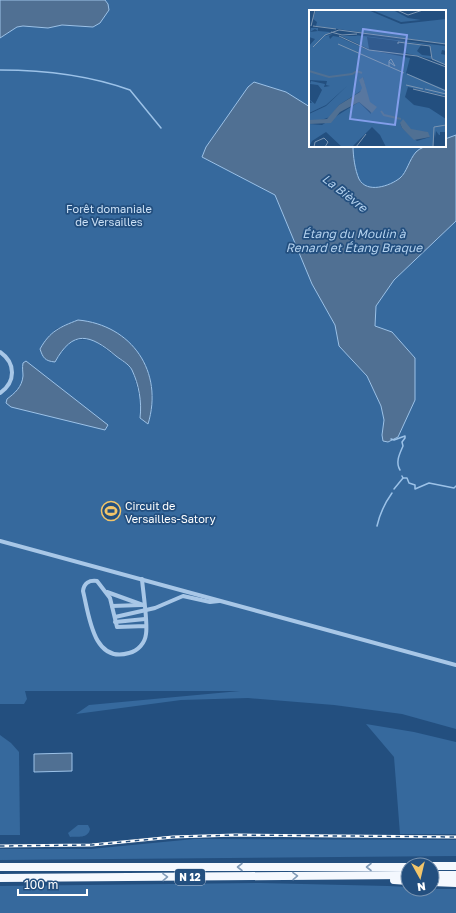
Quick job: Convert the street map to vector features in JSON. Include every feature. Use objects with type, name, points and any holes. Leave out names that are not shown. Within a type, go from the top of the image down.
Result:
[{"type":"highway","points":[[445,866],[456,862]]},
{"type":"highway","name":"N 12","points":[[0,868],[400,866]]},
{"type":"highway","points":[[440,866],[456,866]]},
{"type":"highway","name":"N 12","points":[[0,878],[400,875]]},
{"type":"highway","points":[[440,875],[456,875]]},
{"type":"highway","points":[[380,876],[394,881],[400,881]]},
{"type":"highway","points":[[440,882],[456,883]]},
{"type":"street","points":[[0,352],[10,362],[12,376],[10,383],[0,393]]},
{"type":"street","points":[[0,541],[456,665]]},
{"type":"street","points":[[142,579],[146,626],[144,641],[135,651],[128,654],[119,654],[101,648],[94,636],[82,592],[85,584],[92,580],[100,583],[107,592],[118,628],[146,626]]},
{"type":"street","points":[[107,592],[144,605]]},
{"type":"street","points":[[115,617],[144,611],[182,596],[211,602],[221,601]]},
{"type":"street","points":[[112,606],[144,605]]},
{"type":"street","points":[[115,622],[145,620]]},
{"type":"green space","name":"Forêt domaniale de Versailles","points":[[105,0],[456,0],[456,135],[446,139],[446,10],[309,10],[309,106],[286,92],[254,82],[248,87],[206,147],[202,157],[275,195],[312,284],[335,325],[339,346],[367,376],[381,406],[384,420],[382,435],[415,400],[415,358],[392,332],[375,326],[376,306],[394,280],[456,221],[456,729],[402,714],[334,705],[248,698],[181,700],[76,714],[89,705],[240,691],[25,691],[27,699],[24,704],[0,704],[0,38],[17,27],[24,26],[48,28],[62,25],[94,27],[108,4]],"holes":[[[78,320],[97,325],[114,332],[128,342],[139,355],[147,369],[152,386],[152,404],[148,424],[140,418],[140,398],[132,368],[92,339],[73,340],[65,345],[55,362],[40,349],[56,329]]]},
{"type":"green space","points":[[353,147],[425,147],[417,153],[405,173],[397,181],[380,187],[368,186],[359,180],[355,168]]},
{"type":"green space","points":[[366,724],[414,732],[456,742],[456,834],[400,834],[394,757]]},
{"type":"green space","points":[[0,735],[11,743],[19,752],[20,835],[0,835]]},
{"type":"green space","points":[[78,825],[88,825],[90,829],[89,832],[85,836],[70,837],[68,833]]},
{"type":"green space","points":[[194,839],[456,840],[456,856],[0,860],[0,849],[91,849]]},
{"type":"green space","points":[[260,883],[388,886],[400,887],[400,897],[440,897],[440,889],[456,889],[456,913],[0,913],[0,886]]},
{"type":"water","points":[[0,0],[105,0],[108,4],[109,10],[100,23],[93,27],[62,25],[48,28],[23,26],[17,27],[0,38]]},
{"type":"water","name":"Étang du Moulin à Renard et Étang Braque","points":[[254,82],[286,92],[309,106],[309,147],[353,147],[354,163],[359,179],[367,186],[385,186],[396,181],[400,178],[419,149],[426,147],[446,147],[446,139],[456,135],[456,221],[394,280],[376,306],[375,326],[392,332],[415,358],[415,400],[398,437],[388,442],[383,441],[382,435],[384,420],[381,406],[367,376],[339,346],[335,325],[312,284],[275,195],[202,157],[206,147],[248,87]]},
{"type":"water","points":[[78,320],[97,324],[114,331],[128,341],[139,354],[147,370],[151,387],[152,405],[148,424],[140,418],[141,406],[139,394],[132,370],[125,362],[98,343],[82,338],[68,344],[55,362],[49,361],[43,357],[40,349],[48,338],[56,330]]},
{"type":"water","points":[[26,361],[108,425],[105,430],[11,407],[6,403],[7,399],[20,387],[23,376],[23,363]]},
{"type":"water","points":[[72,753],[72,771],[34,772],[34,754]]},
{"type":"waterway","name":"La Bièvre","points":[[0,70],[66,74],[130,90],[161,128]]},
{"type":"waterway","points":[[391,439],[394,440],[405,436],[402,442],[403,446],[398,461],[400,470]]},
{"type":"waterway","points":[[402,476],[403,478],[407,478],[409,483],[415,485],[415,489],[429,483],[454,488],[456,486]]},
{"type":"waterway","points":[[394,489],[403,478]]},
{"type":"waterway","points":[[377,526],[379,517],[392,493]]},
{"type":"railway","points":[[0,846],[92,845],[173,837],[236,835],[456,837]]},
{"type":"place","name":"Circuit de Versailles-Satory","points":[[111,511]]}]
